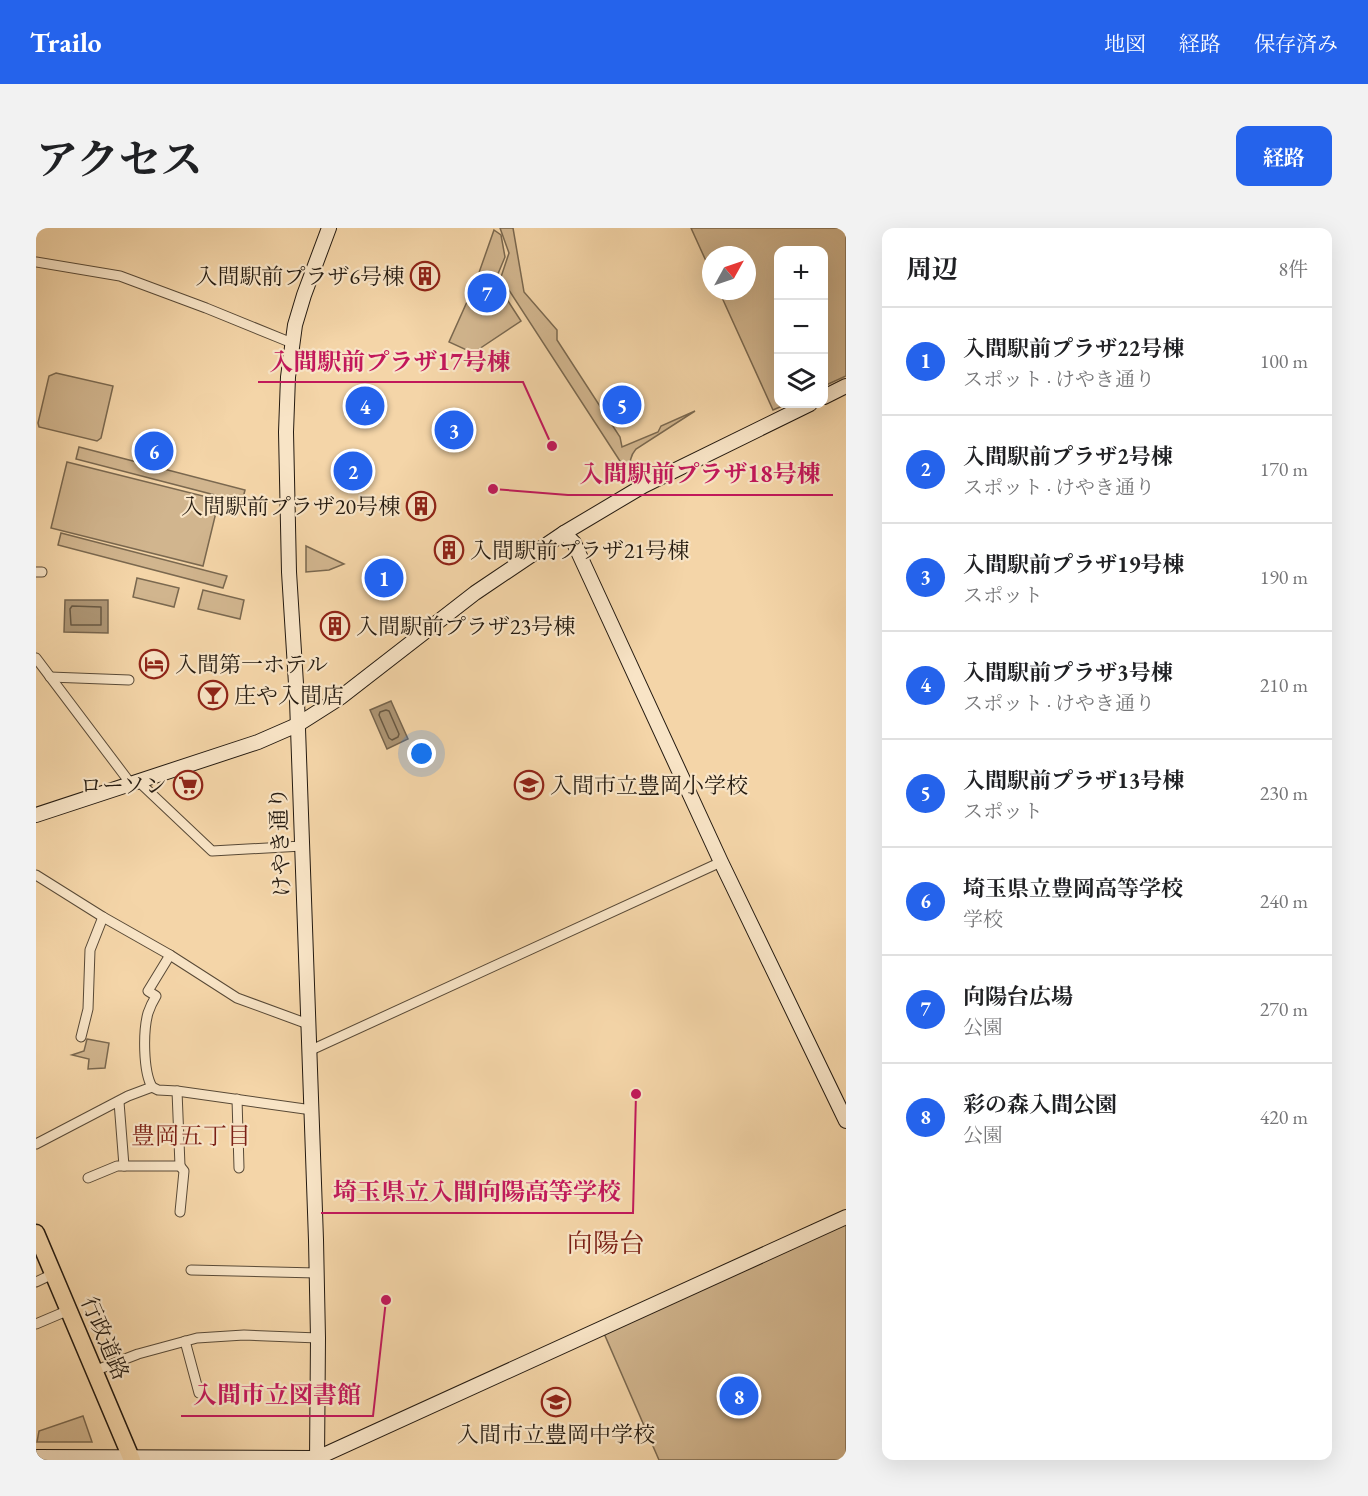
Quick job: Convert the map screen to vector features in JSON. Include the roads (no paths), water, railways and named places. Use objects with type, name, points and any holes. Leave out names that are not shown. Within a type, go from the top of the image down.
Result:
[{"type":"highway","name":"行政道路","points":[[36,1233],[132,1459]]},
{"type":"street","name":"けやき通り","points":[[317,1459],[317,1273],[302,846],[289,572],[286,406],[292,343],[304,295],[329,228]]},
{"type":"street","points":[[36,262],[120,276],[292,343]]},
{"type":"street","points":[[828,395],[846,386]]},
{"type":"street","points":[[36,815],[258,742],[297,725],[341,697],[476,593],[564,533],[673,470],[802,408]]},
{"type":"street","points":[[564,533],[574,543],[721,862],[846,1121]]},
{"type":"street","points":[[36,658],[134,782],[212,851],[302,846]]},
{"type":"street","points":[[50,677],[129,680]]},
{"type":"street","points":[[309,1051],[721,862]]},
{"type":"street","points":[[36,876],[170,955],[237,998],[308,1024]]},
{"type":"street","points":[[81,1037],[88,1009],[90,950],[103,917]]},
{"type":"street","points":[[170,955],[148,991],[156,996],[148,1014],[144,1040],[148,1080],[152,1087],[158,1090],[177,1090],[312,1110]]},
{"type":"street","points":[[36,1144],[152,1087]]},
{"type":"street","points":[[177,1090],[180,1166],[184,1171],[180,1212]]},
{"type":"street","points":[[237,1099],[239,1168]]},
{"type":"street","points":[[119,1102],[124,1166]]},
{"type":"street","points":[[88,1178],[117,1166],[180,1166]]},
{"type":"street","points":[[36,1457],[317,1459],[846,1217]]},
{"type":"street","points":[[191,1270],[317,1273]]},
{"type":"street","points":[[36,1282],[53,1274]]},
{"type":"street","points":[[36,1324],[69,1310]]},
{"type":"street","points":[[94,1371],[138,1354],[197,1338],[244,1335],[318,1338]]},
{"type":"street","points":[[185,1341],[199,1393]]},
{"type":"water","points":[[65,600],[108,600],[108,633],[64,632]]},
{"type":"water","points":[[391,701],[408,739],[387,749],[370,710]]},
{"type":"place","name":"入間駅前プラザ6号棟","points":[[425,276]]},
{"type":"place","name":"向陽台広場","points":[[487,293]]},
{"type":"place","name":"入間駅前プラザ13号棟","points":[[622,405]]},
{"type":"place","name":"入間駅前プラザ3号棟","points":[[365,406]]},
{"type":"place","name":"入間駅前プラザ19号棟","points":[[454,430]]},
{"type":"place","name":"入間駅前プラザ17号棟","points":[[552,446]]},
{"type":"place","name":"埼玉県立豊岡高等学校","points":[[154,451]]},
{"type":"place","name":"入間駅前プラザ2号棟","points":[[353,471]]},
{"type":"place","name":"入間駅前プラザ18号棟","points":[[493,489]]},
{"type":"place","name":"入間駅前プラザ20号棟","points":[[421,506]]},
{"type":"place","name":"入間駅前プラザ21号棟","points":[[449,550]]},
{"type":"place","name":"入間駅前プラザ22号棟","points":[[384,578]]},
{"type":"place","name":"入間駅前プラザ23号棟","points":[[335,626]]},
{"type":"place","name":"入間第一ホテル","points":[[154,664]]},
{"type":"place","name":"庄や入間店","points":[[213,695]]},
{"type":"place","name":"ローソン","points":[[188,785]]},
{"type":"place","name":"入間市立豊岡小学校","points":[[529,785]]},
{"type":"place","name":"埼玉県立入間向陽高等学校","points":[[636,1094]]},
{"type":"place","name":"入間市立図書館","points":[[386,1300]]},
{"type":"place","name":"彩の森入間公園","points":[[739,1396]]},
{"type":"place","name":"入間市立豊岡中学校","points":[[556,1402]]},
{"type":"district","name":"豊岡五丁目","points":[[191,1135]]},
{"type":"district","name":"向陽台","points":[[606,1243]]}]
